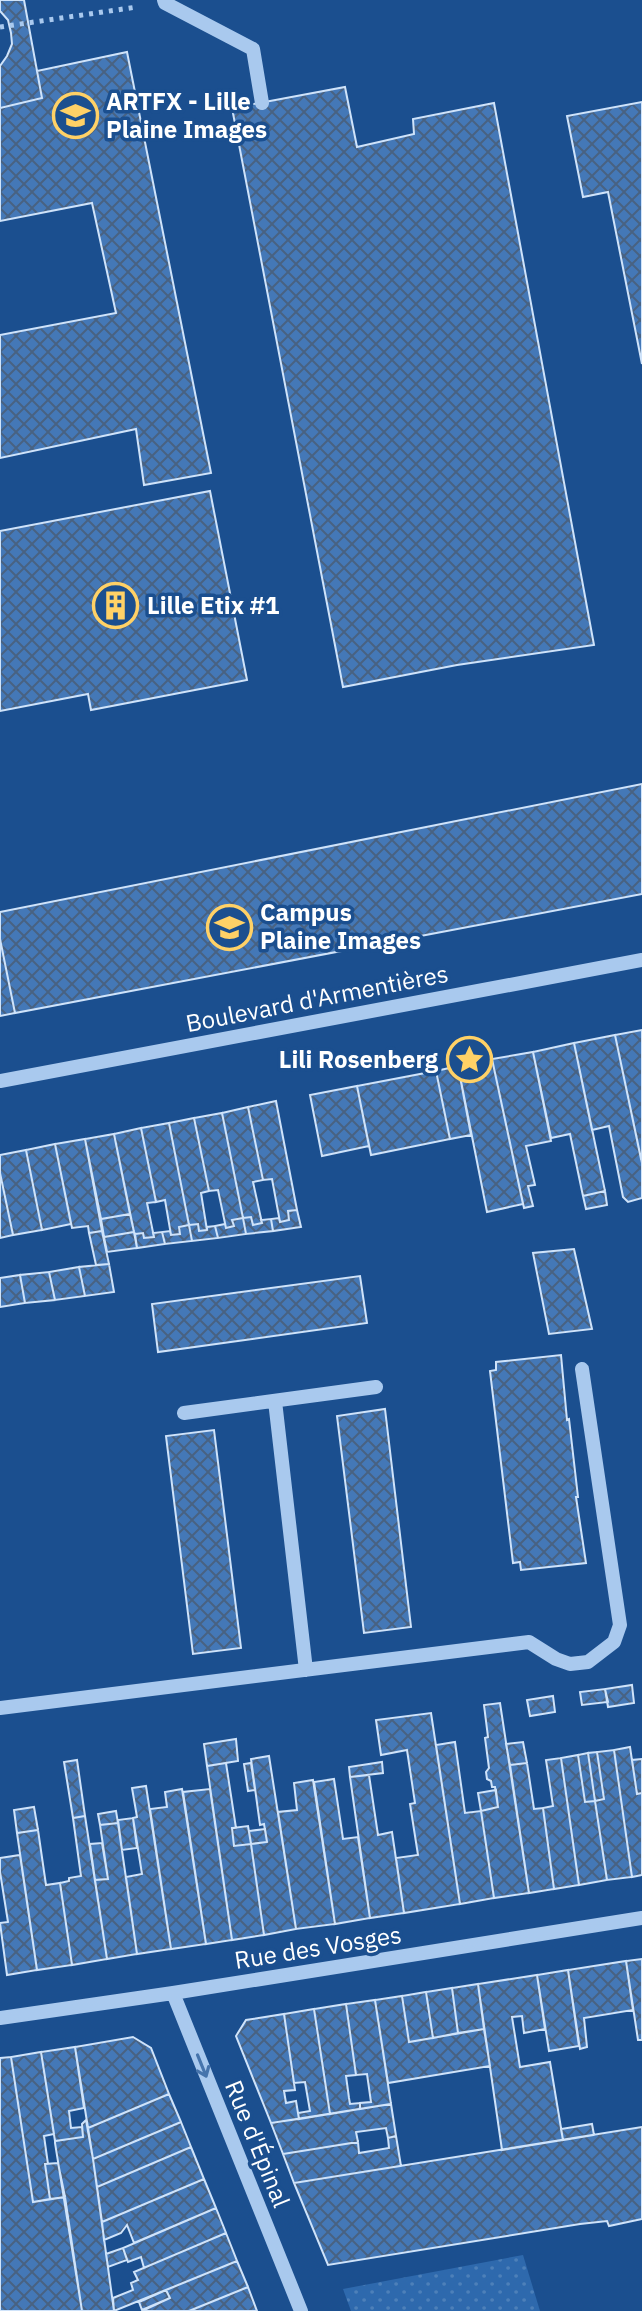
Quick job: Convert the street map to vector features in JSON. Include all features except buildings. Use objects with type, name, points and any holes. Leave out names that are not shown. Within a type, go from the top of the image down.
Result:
[{"type":"street","points":[[165,2],[253,49],[262,103]]},
{"type":"street","name":"Boulevard d'Armentières","points":[[0,1081],[642,960]]},
{"type":"street","points":[[0,1708],[529,1642],[570,1664],[588,1662],[614,1642],[620,1625],[582,1369]]},
{"type":"street","points":[[184,1413],[376,1387]]},
{"type":"street","points":[[275,1401],[306,1670]]},
{"type":"street","name":"Rue des Vosges","points":[[0,2018],[642,1918]]},
{"type":"street","name":"Rue d'Épinal","points":[[173,1993],[301,2311]]},
{"type":"path","points":[[0,27],[165,2]]},
{"type":"shaded area","points":[[523,2255],[540,2311],[351,2311],[343,2289]]},
{"type":"place","name":"ARTFX - Lille Plaine Images","points":[[75,116]]},
{"type":"place","name":"Lille Etix #1","points":[[116,606]]},
{"type":"place","name":"Campus Plaine Images","points":[[229,927]]},
{"type":"place","name":"Lili Rosenberg","points":[[469,1060]]}]
